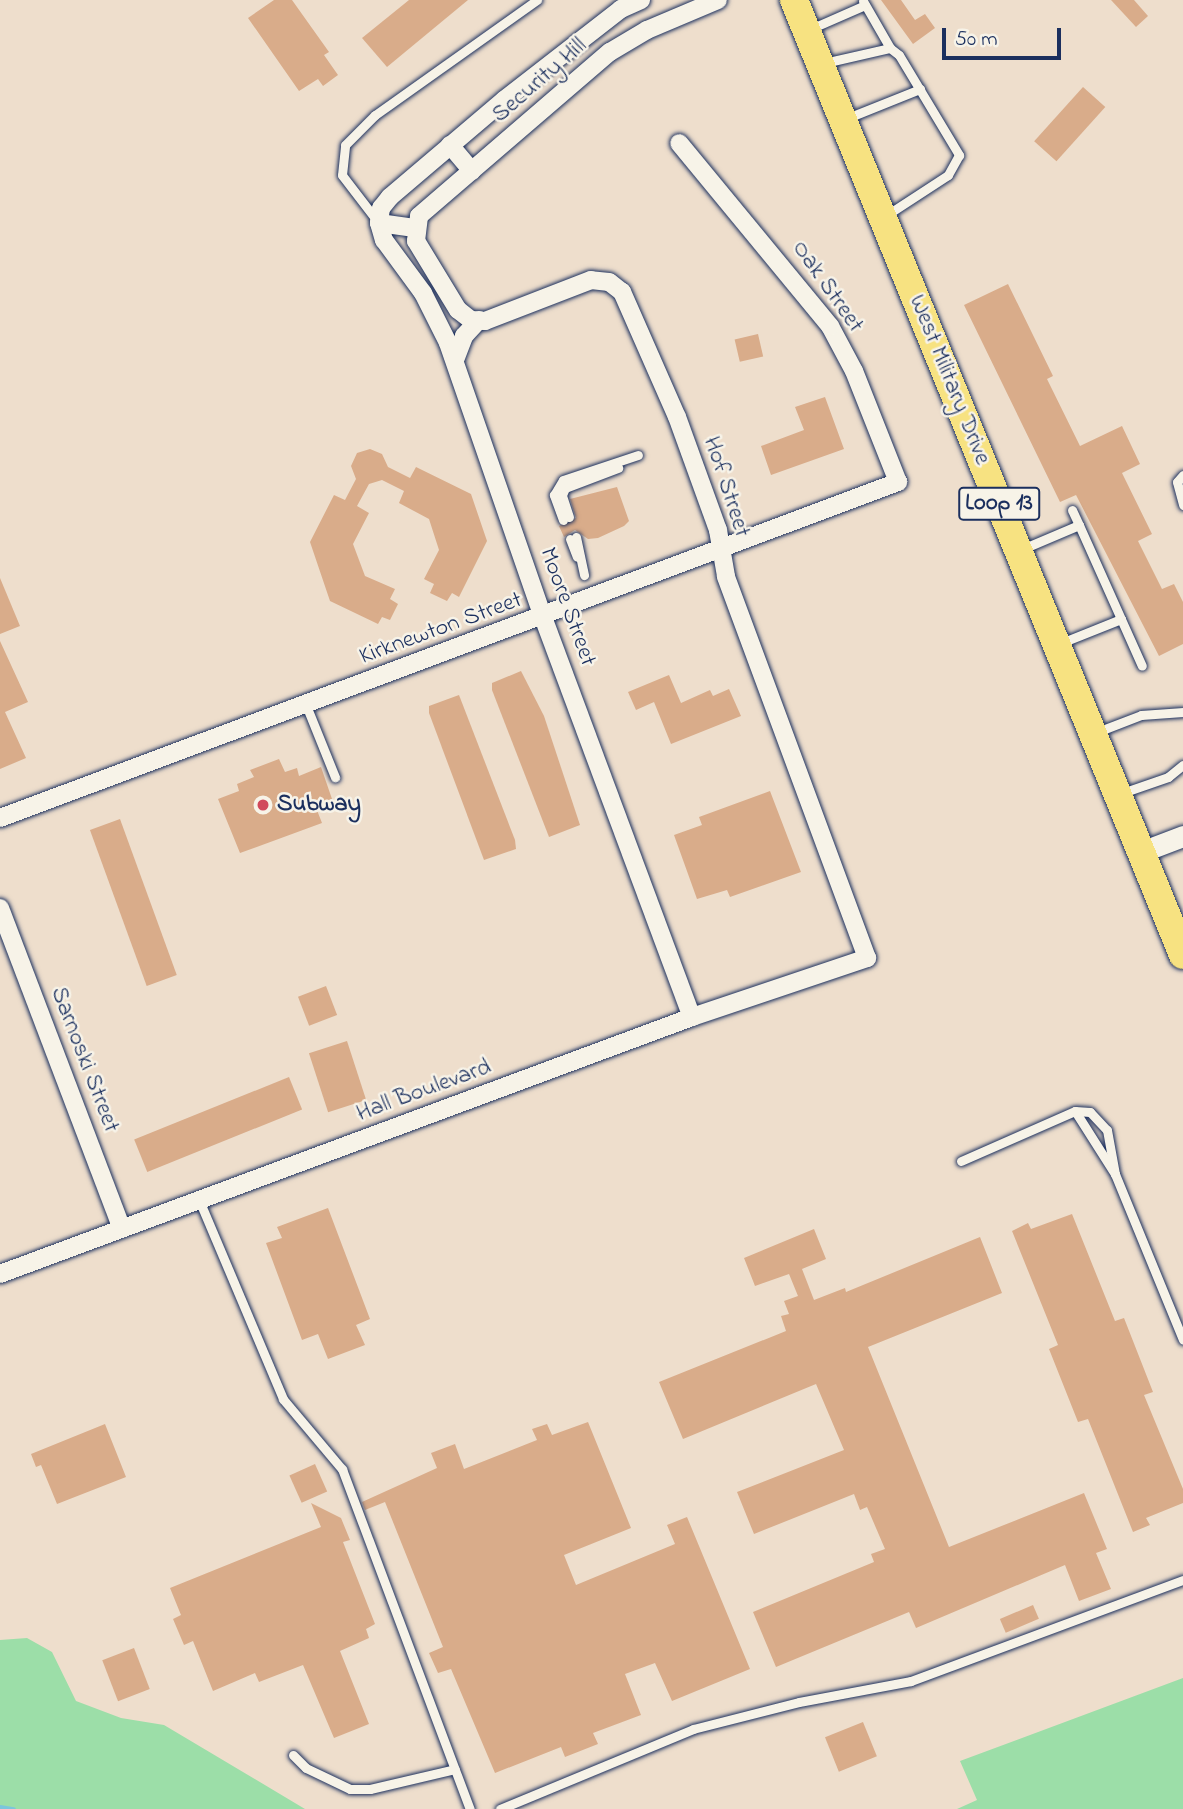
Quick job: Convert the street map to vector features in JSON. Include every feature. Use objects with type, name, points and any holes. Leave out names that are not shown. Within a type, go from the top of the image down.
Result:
[{"type":"main road","name":"West Military Drive","points":[[794,0],[1183,954]]},
{"type":"street","name":"Security Hill","points":[[379,223],[381,208],[390,197],[450,145],[621,9],[641,0]]},
{"type":"street","name":"Security Hill","points":[[415,228],[419,216],[610,52],[647,30],[718,0]]},
{"type":"street","points":[[536,75],[556,100]]},
{"type":"street","name":"Oak Street","points":[[679,143],[830,326],[854,372],[898,482]]},
{"type":"street","points":[[450,145],[472,172]]},
{"type":"street","points":[[379,223],[415,228],[416,241],[458,310],[479,320],[464,337],[455,360]]},
{"type":"street","name":"Moore Street","points":[[379,223],[384,240],[423,293],[455,360],[543,617],[692,1017]]},
{"type":"street","name":"Hof Street","points":[[479,320],[591,280],[609,282],[622,292],[677,417],[722,549],[726,576],[866,958]]},
{"type":"street","name":"Kirknewton Street","points":[[0,818],[898,482]]},
{"type":"street","points":[[1141,852],[1183,836]]},
{"type":"street","name":"Sarnoski Street","points":[[0,908],[122,1229]]},
{"type":"street","name":"Hall Boulevard","points":[[0,1274],[692,1017],[866,958]]},
{"type":"lane","points":[[379,223],[342,175],[345,145],[375,115],[537,0]]},
{"type":"lane","points":[[807,30],[864,2],[890,48],[919,89],[959,155],[948,175],[884,218]]},
{"type":"lane","points":[[821,64],[890,48]]},
{"type":"lane","points":[[844,120],[919,89]]},
{"type":"lane","points":[[566,519],[562,495],[565,488],[639,458]]},
{"type":"lane","points":[[1183,475],[1177,482],[1183,505]]},
{"type":"lane","points":[[1072,510],[1142,666]]},
{"type":"lane","points":[[1018,551],[1079,525]]},
{"type":"lane","points":[[573,538],[584,575]]},
{"type":"lane","points":[[1056,645],[1121,619]]},
{"type":"lane","points":[[306,705],[335,777]]},
{"type":"lane","points":[[1093,734],[1141,715],[1183,712]]},
{"type":"lane","points":[[1117,794],[1168,777],[1183,765]]},
{"type":"lane","points":[[961,1161],[1075,1111],[1090,1112],[1103,1123],[1113,1151],[1115,1174]]},
{"type":"lane","points":[[1075,1111],[1115,1174],[1183,1340]]},
{"type":"lane","points":[[199,1200],[283,1399],[342,1469],[470,1809]]},
{"type":"lane","points":[[500,1809],[693,1729],[799,1702],[911,1682],[1183,1580]]},
{"type":"lane","points":[[293,1755],[306,1768],[350,1789],[370,1789],[455,1769]]},
{"type":"green space","points":[[27,1638],[52,1652],[76,1701],[121,1718],[164,1725],[305,1809],[0,1809],[0,1640]]},
{"type":"green space","points":[[1183,1678],[1183,1809],[957,1809],[977,1800],[960,1761]]},
{"type":"building","points":[[274,0],[292,0],[329,52],[324,55],[338,75],[323,86],[318,79],[299,91],[248,18]]},
{"type":"building","points":[[409,0],[468,0],[387,67],[362,38]]},
{"type":"building","points":[[881,0],[901,0],[915,20],[925,14],[935,28],[913,44]]},
{"type":"building","points":[[1111,0],[1134,0],[1148,16],[1136,27]]},
{"type":"building","points":[[1083,87],[1105,107],[1056,161],[1034,141]]},
{"type":"building","points":[[1008,284],[1053,376],[1047,379],[1080,446],[1122,426],[1140,464],[1122,473],[1152,534],[1138,541],[1162,589],[1174,584],[1183,602],[1183,644],[1159,656],[1076,495],[1060,502],[964,305]]},
{"type":"building","points":[[758,334],[763,356],[740,362],[735,339]]},
{"type":"building","points":[[825,397],[844,449],[771,475],[761,446],[804,430],[795,407]]},
{"type":"building","points":[[370,449],[382,454],[388,467],[410,478],[416,467],[471,494],[487,541],[459,597],[452,593],[447,601],[430,593],[434,584],[424,579],[439,550],[429,519],[399,503],[404,491],[382,480],[369,484],[357,506],[369,513],[353,544],[365,576],[395,589],[390,599],[398,604],[390,620],[382,617],[378,624],[330,601],[310,542],[334,495],[345,500],[356,479],[351,466],[357,453]]},
{"type":"building","points":[[617,487],[629,521],[624,526],[598,538],[588,539],[575,530],[564,537],[559,526],[576,518],[570,499]]},
{"type":"building","points":[[0,578],[20,626],[0,634]]},
{"type":"building","points":[[0,641],[28,702],[5,712],[26,758],[0,769]]},
{"type":"building","points":[[521,671],[544,716],[580,825],[549,837],[492,690],[492,683]]},
{"type":"building","points":[[669,675],[681,703],[710,690],[713,696],[729,689],[741,716],[671,744],[654,702],[636,710],[628,692]]},
{"type":"building","points":[[459,695],[515,840],[516,849],[484,860],[429,713],[429,706]]},
{"type":"building","points":[[279,759],[285,772],[297,768],[299,776],[321,767],[332,799],[315,805],[322,823],[240,853],[218,799],[239,791],[237,784],[254,777],[250,770]]},
{"type":"building","points":[[770,791],[801,872],[730,897],[727,890],[697,899],[674,835],[702,825],[699,817]]},
{"type":"building","points":[[120,819],[177,975],[147,986],[90,830]]},
{"type":"building","points":[[326,986],[337,1015],[309,1026],[298,997]]},
{"type":"building","points":[[347,1041],[366,1100],[328,1112],[309,1053]]},
{"type":"building","points":[[289,1077],[302,1109],[147,1172],[134,1140]]},
{"type":"building","points":[[328,1208],[370,1319],[356,1325],[365,1345],[328,1359],[318,1334],[302,1340],[266,1243],[282,1238],[277,1227]]},
{"type":"building","points":[[1072,1214],[1115,1321],[1124,1318],[1153,1392],[1144,1395],[1183,1489],[1183,1503],[1146,1518],[1150,1525],[1133,1532],[1088,1419],[1078,1422],[1049,1349],[1058,1345],[1012,1231],[1028,1223],[1031,1229]]},
{"type":"building","points":[[814,1229],[826,1259],[802,1269],[814,1300],[845,1288],[846,1292],[980,1237],[1002,1293],[868,1347],[949,1547],[1084,1493],[1107,1549],[1096,1553],[1111,1589],[1079,1601],[1065,1565],[916,1628],[909,1612],[776,1667],[753,1612],[874,1562],[871,1554],[885,1549],[867,1507],[860,1510],[854,1494],[754,1534],[737,1492],[844,1450],[816,1384],[683,1439],[659,1382],[786,1331],[781,1316],[789,1314],[784,1301],[798,1296],[789,1274],[755,1286],[744,1258]]},
{"type":"building","points":[[588,1422],[631,1528],[564,1555],[576,1585],[675,1544],[667,1525],[687,1517],[750,1669],[672,1701],[655,1663],[625,1674],[641,1715],[593,1733],[598,1744],[565,1757],[561,1747],[495,1773],[451,1669],[438,1673],[429,1653],[443,1647],[385,1502],[365,1510],[362,1502],[437,1468],[431,1453],[455,1444],[464,1469],[537,1440],[532,1429],[547,1424],[552,1435]]},
{"type":"building","points":[[105,1424],[126,1477],[57,1504],[41,1465],[36,1467],[31,1454]]},
{"type":"building","points":[[315,1464],[327,1491],[302,1503],[289,1475]]},
{"type":"building","points":[[311,1503],[341,1518],[350,1540],[343,1542],[375,1624],[366,1629],[369,1638],[340,1651],[369,1724],[334,1738],[303,1665],[259,1682],[255,1673],[213,1691],[193,1641],[184,1645],[173,1619],[181,1615],[170,1588],[321,1527]]},
{"type":"building","points":[[1033,1605],[1039,1619],[1006,1633],[1000,1619]]},
{"type":"building","points":[[134,1648],[150,1689],[118,1701],[102,1660]]},
{"type":"building","points":[[863,1722],[877,1756],[839,1772],[825,1737]]},
{"type":"waterway","points":[[0,1807],[13,1809]]},
{"type":"place","name":"Subway","points":[[263,805]]}]
